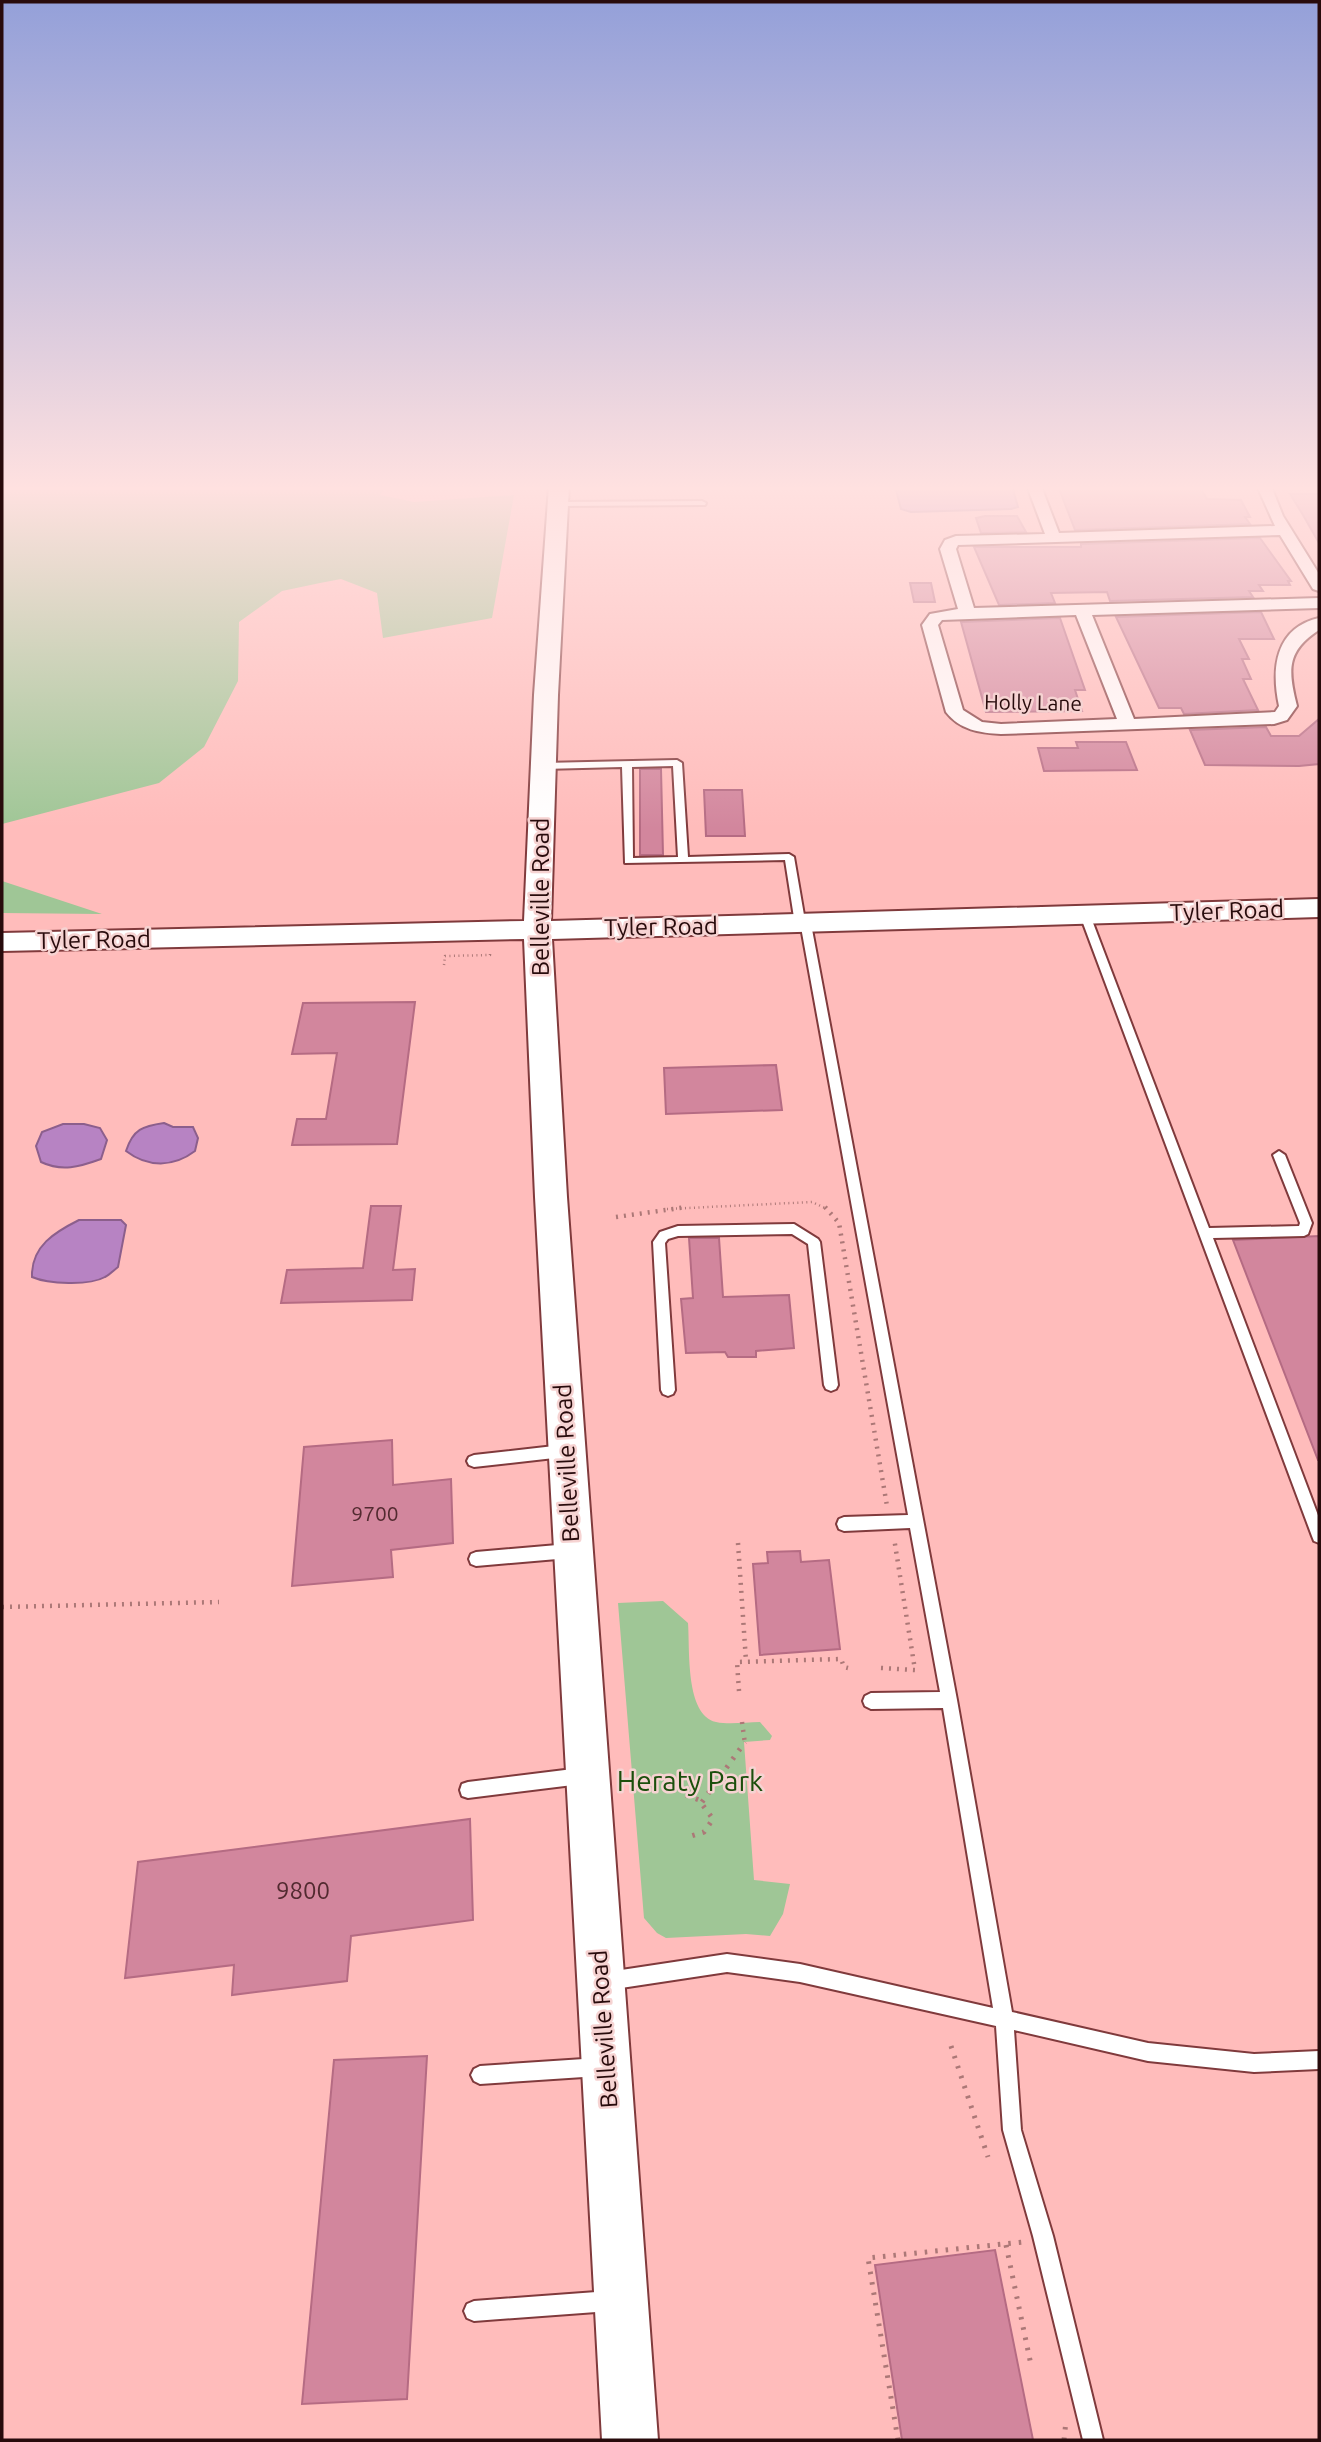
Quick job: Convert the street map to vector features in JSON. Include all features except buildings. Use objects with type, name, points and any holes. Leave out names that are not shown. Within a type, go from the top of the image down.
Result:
[{"type":"main road","name":"Belleville Road","points":[[553,600],[537,930],[541,963],[546,1116],[630,2440]]},
{"type":"main road","name":"Tyler Road","points":[[2,942],[803,924],[1319,908]]},
{"type":"street","points":[[964,600],[968,614],[1319,603]]},
{"type":"street","points":[[1082,610],[1128,725]]},
{"type":"street","name":"Holly Lane","points":[[968,614],[941,615],[930,625],[955,712],[963,721],[983,728],[1000,729],[1265,720],[1281,716],[1288,706],[1280,678],[1284,655],[1297,638],[1319,623]]},
{"type":"lane","points":[[543,766],[677,763],[683,859]]},
{"type":"lane","points":[[627,764],[628,861],[789,857],[949,1700],[1004,2020],[1012,2130],[1043,2235],[1093,2440]]},
{"type":"lane","points":[[1085,915],[1319,1536]]},
{"type":"lane","points":[[1205,1233],[1304,1231],[1306,1223],[1279,1155]]},
{"type":"lane","points":[[668,1390],[659,1242],[664,1235],[678,1231],[794,1229],[814,1242],[831,1385]]},
{"type":"lane","points":[[474,1461],[567,1451]]},
{"type":"lane","points":[[844,1524],[916,1521]]},
{"type":"lane","points":[[476,1559],[573,1550]]},
{"type":"lane","points":[[871,1702],[949,1700]]},
{"type":"lane","points":[[468,1790],[589,1775]]},
{"type":"lane","points":[[601,1983],[727,1963],[800,1973],[1148,2052],[1255,2063],[1319,2060]]},
{"type":"lane","points":[[480,2075],[607,2067]]},
{"type":"lane","points":[[474,2311],[622,2300]]},
{"type":"path","points":[[444,964],[445,956],[490,955],[490,952]]},
{"type":"path","points":[[738,1543],[746,1661]]},
{"type":"path","points":[[2,1607],[219,1602]]},
{"type":"path","points":[[739,1691],[737,1662],[841,1659],[844,1667],[848,1668]]},
{"type":"path","points":[[881,1668],[915,1670]]},
{"type":"path","points":[[702,1802],[745,1745],[742,1722]]},
{"type":"path","points":[[686,1795],[692,1795],[702,1802],[713,1819],[704,1832],[691,1836]]},
{"type":"path","points":[[951,2046],[988,2157]]},
{"type":"path","points":[[898,2440],[868,2258],[1024,2242]]},
{"type":"path","points":[[1006,2245],[1031,2365]]},
{"type":"green space","points":[[2,600],[270,600],[239,622],[238,681],[204,747],[159,783],[2,824]]},
{"type":"green space","points":[[378,600],[495,600],[492,618],[383,638]]},
{"type":"green space","points":[[2,881],[102,914],[2,913]]},
{"type":"green space","name":"Heraty Park","points":[[663,1601],[688,1623],[691,1680],[699,1707],[706,1717],[721,1723],[760,1722],[772,1736],[770,1740],[744,1742],[754,1880],[790,1884],[783,1914],[770,1936],[746,1934],[666,1938],[657,1933],[644,1918],[618,1603]]},
{"type":"shaded area","points":[[164,1123],[173,1127],[193,1127],[198,1138],[195,1151],[170,1163],[152,1163],[126,1151],[132,1138],[140,1130]]},
{"type":"shaded area","points":[[63,1124],[84,1124],[100,1128],[107,1140],[101,1159],[71,1167],[56,1167],[41,1162],[36,1146],[42,1132]]},
{"type":"shaded area","points":[[79,1220],[121,1220],[126,1225],[118,1267],[105,1277],[89,1282],[58,1282],[32,1277],[36,1257],[46,1241]]}]
